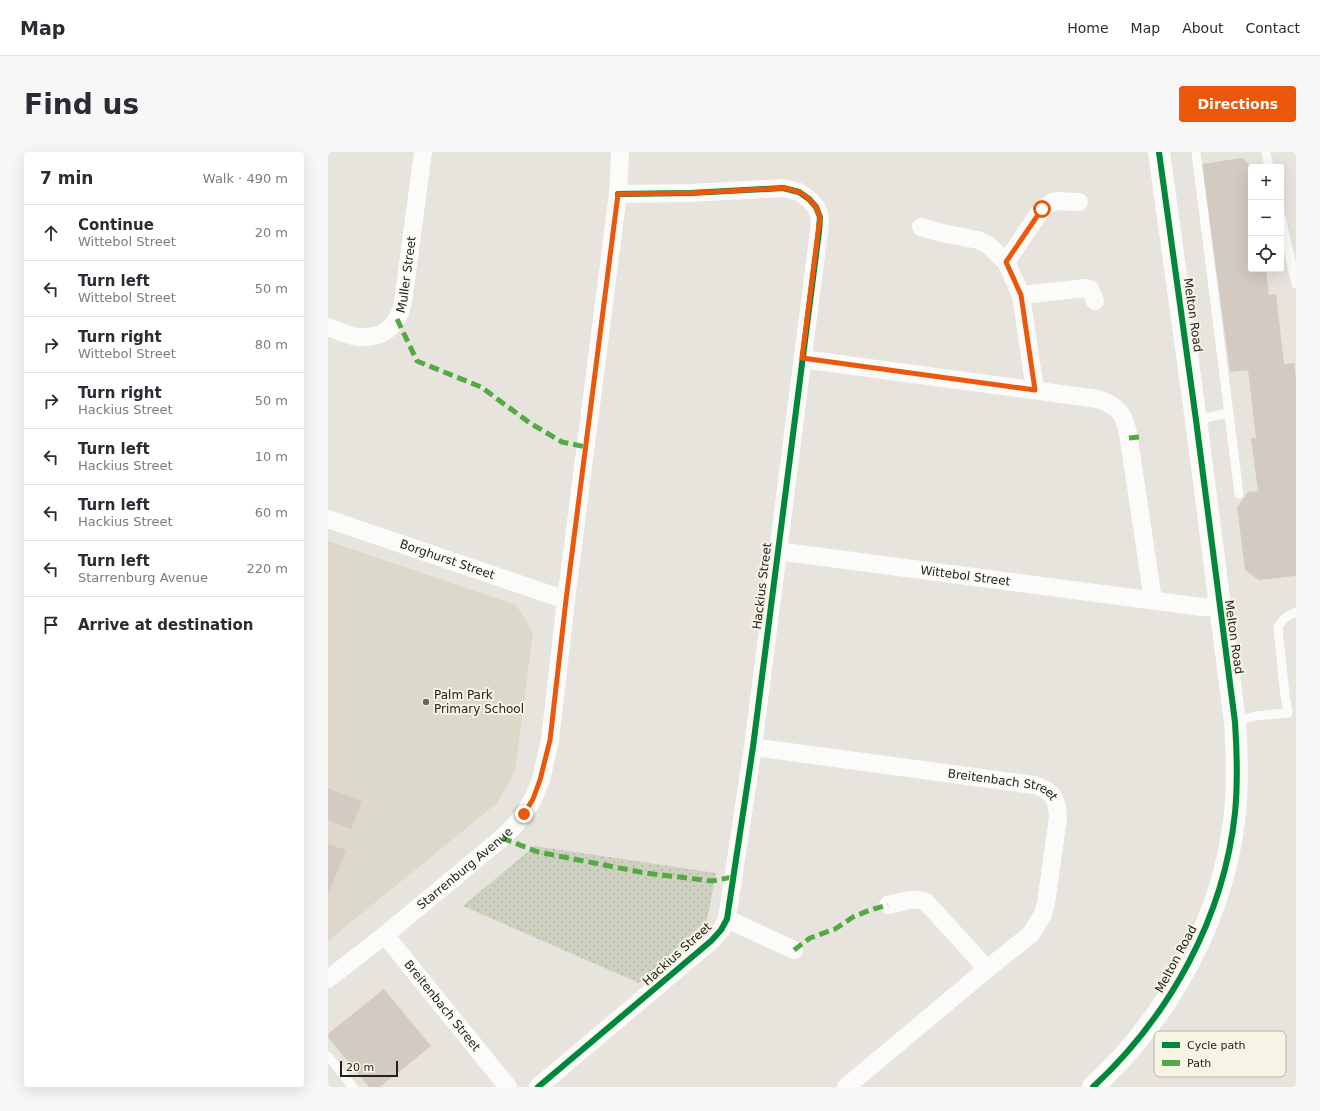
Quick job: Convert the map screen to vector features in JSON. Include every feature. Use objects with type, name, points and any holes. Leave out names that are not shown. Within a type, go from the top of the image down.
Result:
[{"type":"street","name":"Muller Street","points":[[328,327],[358,337],[370,336],[388,331],[399,315],[403,302],[423,152]]},
{"type":"street","name":"Starrenburg Avenue","points":[[328,979],[385,935],[515,826],[533,799],[540,780],[550,740],[566,600],[618,194],[620,152]]},
{"type":"street","name":"Melton Road","points":[[1093,1087],[1134,1045],[1168,999],[1190,959],[1209,918],[1225,867],[1230,843],[1237,783],[1235,722],[1196,420],[1159,152]]},
{"type":"street","name":"Hackius Street","points":[[538,1087],[712,942],[727,919],[778,551],[820,217],[816,207],[808,198],[799,192],[784,188],[691,193],[618,194]]},
{"type":"street","points":[[1006,262],[1042,209],[1052,202],[1057,201],[1078,202]]},
{"type":"street","points":[[921,227],[978,240],[988,245],[1006,262],[1021,295],[1035,390]]},
{"type":"street","points":[[1021,295],[1086,288],[1090,289],[1095,301]]},
{"type":"street","points":[[802,358],[1098,399],[1117,408],[1122,415],[1128,433],[1153,600]]},
{"type":"street","name":"Borghurst Street","points":[[328,519],[566,600]]},
{"type":"street","name":"Wittebol Street","points":[[778,551],[1202,607],[1219,606]]},
{"type":"street","name":"Breitenbach Street","points":[[752,747],[1034,785],[1047,789],[1053,796],[1058,808],[1049,891],[1043,914],[1031,934],[987,968],[846,1087]]},
{"type":"street","points":[[888,905],[914,900],[926,902],[987,968]]},
{"type":"street","name":"Hackius Street","points":[[727,919],[794,950]]},
{"type":"street","name":"Breitenbach Street","points":[[385,935],[499,1084]]},
{"type":"lane","points":[[1196,152],[1239,494]]},
{"type":"lane","points":[[1266,152],[1268,164]]},
{"type":"lane","points":[[1284,230],[1296,284]]},
{"type":"lane","points":[[1196,420],[1228,413]]},
{"type":"lane","points":[[1235,722],[1255,716],[1292,713],[1285,695],[1278,628],[1282,620],[1296,612]]},
{"type":"lane","points":[[328,1056],[353,1087]]},
{"type":"shaded area","name":"Palm Park Primary School","points":[[328,541],[516,605],[533,632],[515,771],[497,803],[328,941]]},
{"type":"green space","points":[[535,846],[716,873],[707,920],[639,983],[463,906]]},
{"type":"building","points":[[1242,158],[1249,164],[1248,272],[1266,272],[1269,295],[1276,294],[1284,364],[1294,363],[1296,379],[1296,576],[1259,580],[1245,570],[1237,507],[1248,492],[1258,491],[1251,438],[1256,438],[1248,370],[1230,372],[1202,164]]},
{"type":"building","points":[[328,788],[362,801],[351,829],[328,820]]},
{"type":"building","points":[[328,844],[346,850],[328,895]]},
{"type":"building","points":[[384,989],[431,1046],[380,1087],[369,1087],[328,1037],[328,1034]]},
{"type":"marked path","points":[[397,319],[417,361],[481,387],[530,423],[562,442],[586,447]]},
{"type":"marked path","points":[[1129,438],[1140,437]]},
{"type":"marked path","points":[[502,838],[538,852],[645,873],[712,881],[733,877]]},
{"type":"marked path","points":[[794,950],[810,938],[835,929],[853,917],[888,905]]},
{"type":"cycle path","points":[[1093,1087],[1121,1059],[1146,1029],[1169,997],[1189,962],[1206,927],[1219,890],[1229,852],[1236,801],[1237,767],[1235,722],[1196,420],[1159,152]]},
{"type":"cycle path","points":[[538,1087],[711,941],[721,930],[727,919],[753,747],[819,231],[820,217],[816,207],[809,199],[799,192],[783,188],[691,193],[618,194]]},
{"type":"place","name":"Palm Park Primary School","points":[[426,702]]},
{"type":"route","points":[[524,814],[533,799],[540,780],[550,740],[566,600],[618,194],[691,193],[784,188],[799,192],[808,198],[816,207],[820,217],[802,358],[1035,390],[1021,295],[1006,262],[1042,209]]}]
